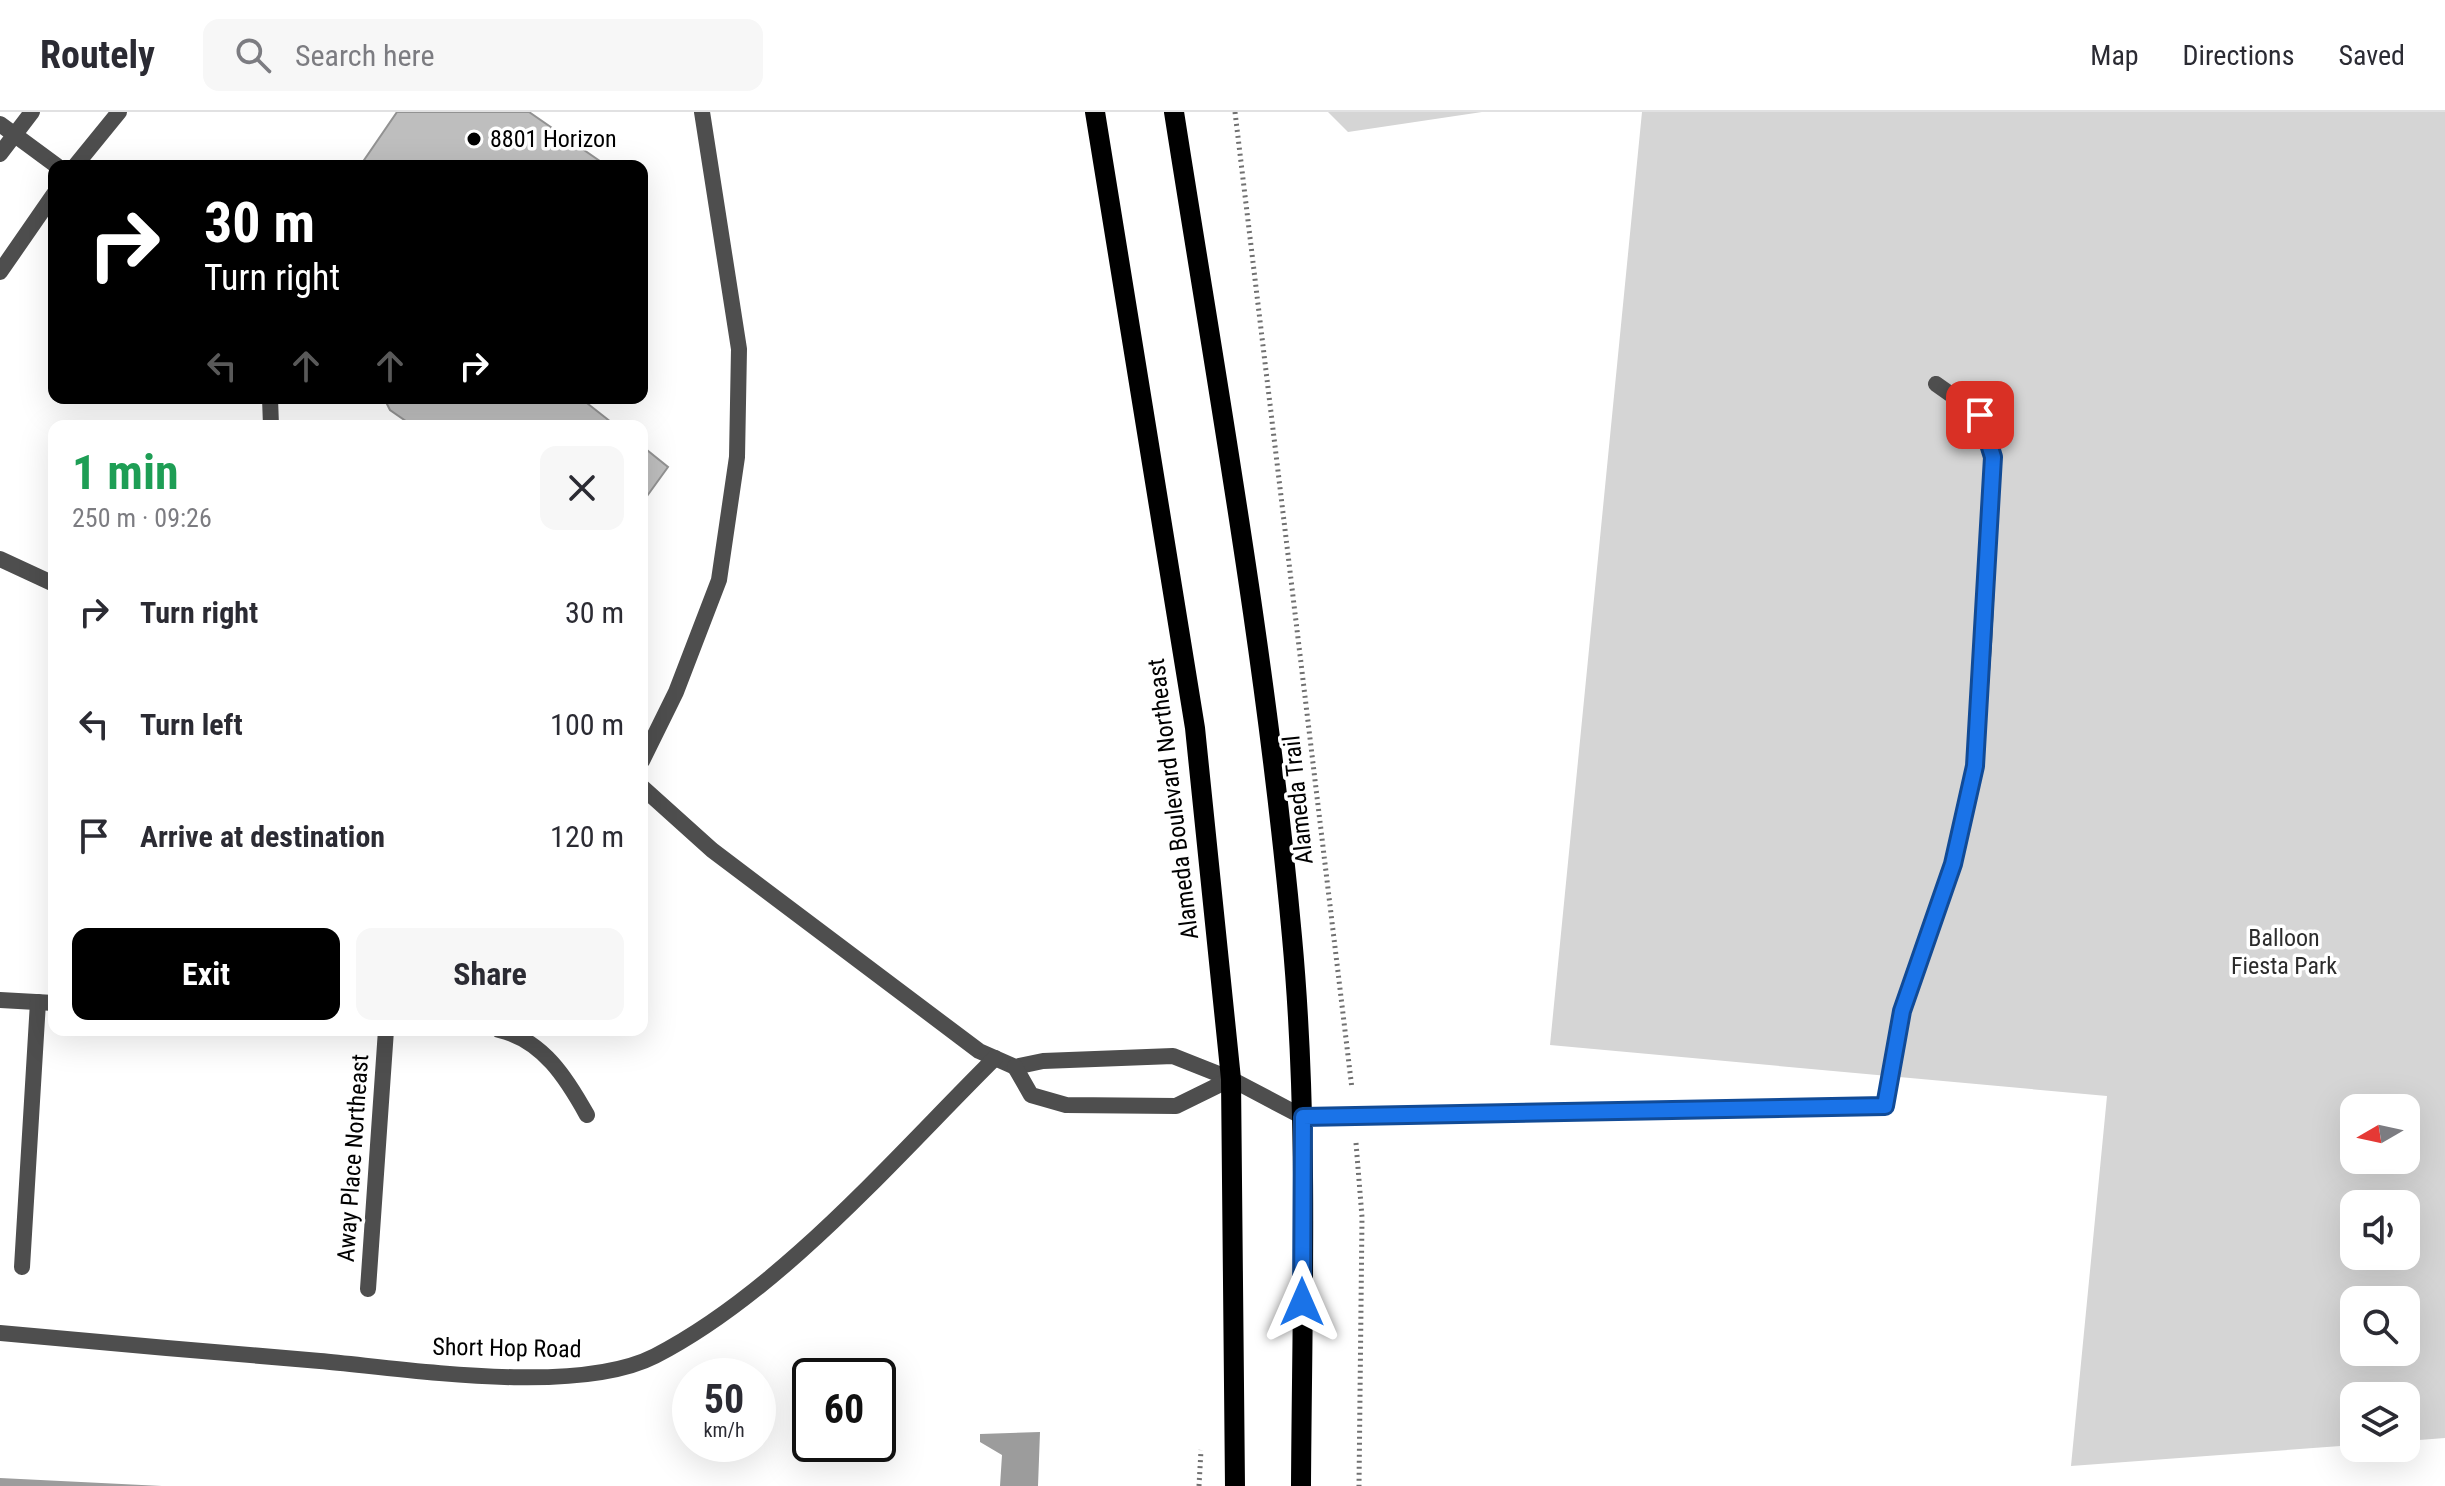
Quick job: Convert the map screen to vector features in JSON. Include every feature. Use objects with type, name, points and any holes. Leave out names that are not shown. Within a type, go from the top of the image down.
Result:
[{"type":"main road","name":"Alameda Boulevard Northeast","points":[[1095,112],[1195,728],[1231,1079],[1235,1486]]},
{"type":"main road","points":[[1174,112],[1270,724],[1292,940],[1303,1117],[1301,1486]]},
{"type":"street","points":[[0,154],[7,130],[32,112]]},
{"type":"street","points":[[80,160],[119,112]]},
{"type":"street","points":[[648,749],[676,692],[719,580],[737,457],[739,349],[702,112]]},
{"type":"street","points":[[7,130],[49,160]]},
{"type":"street","points":[[0,272],[48,203]]},
{"type":"street","points":[[1015,1067],[1043,1061],[1173,1056],[1231,1079],[1303,1117],[1885,1106],[1902,1011],[1953,864],[1975,766],[1984,644],[1993,457],[1980,415],[1936,384]]},
{"type":"street","points":[[0,559],[48,581]]},
{"type":"street","points":[[648,792],[723,858],[979,1051],[1015,1067],[1031,1095],[1066,1105],[1176,1106],[1231,1079]]},
{"type":"street","points":[[0,1000],[46,1003],[22,1267]]},
{"type":"street","name":"Away Place Northeast","points":[[368,1289],[386,1036]]},
{"type":"street","points":[[516,1036],[527,1040],[542,1052],[572,1088],[587,1115]]},
{"type":"street","name":"Short Hop Road","points":[[0,1333],[449,1372],[577,1378],[653,1357],[705,1325],[784,1267],[995,1058]]},
{"type":"path","name":"Alameda Trail","points":[[1235,112],[1354,1116],[1362,1217],[1359,1486]]},
{"type":"path","points":[[1199,1486],[1201,1450]]},
{"type":"green space","points":[[1328,112],[1482,112],[1348,132]]},
{"type":"green space","name":"Balloon Fiesta Park","points":[[1642,112],[2445,112],[2445,1438],[2420,1440],[2420,1382],[2340,1382],[2340,1446],[2071,1466],[2107,1096],[1550,1045]]},
{"type":"shaded area","points":[[1040,1432],[1038,1486],[1000,1486],[1002,1455],[980,1442],[980,1434]]},
{"type":"shaded area","points":[[0,1478],[162,1486],[0,1486]]},
{"type":"building","name":"8801 Horizon","points":[[397,112],[529,112],[598,160],[364,160]]},
{"type":"building","points":[[387,404],[588,404],[608,420],[404,420]]},
{"type":"building","points":[[648,451],[668,467],[648,495]]},
{"type":"place","name":"8801 Horizon","points":[[474,139]]},
{"type":"route","points":[[1302,1302],[1303,1117],[1885,1106],[1902,1011],[1953,864],[1975,766],[1993,457],[1980,415]]}]
